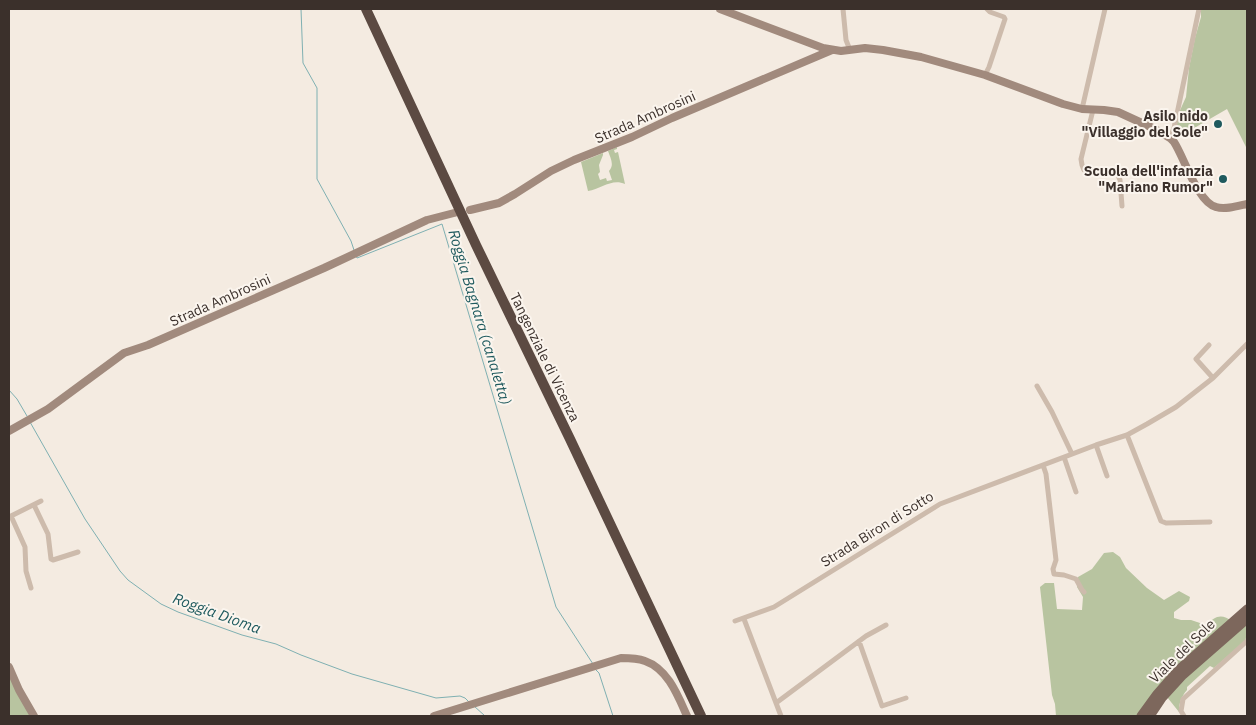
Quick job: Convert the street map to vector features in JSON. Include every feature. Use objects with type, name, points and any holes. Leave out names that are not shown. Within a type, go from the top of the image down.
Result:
[{"type":"highway","name":"Tangenziale di Vicenza","points":[[366,9],[476,245],[702,716]]},
{"type":"main road","name":"Viale del Sole","points":[[1141,716],[1179,669],[1247,609]]},
{"type":"main road","name":"Viale del Sole","points":[[1150,716],[1162,698],[1183,675],[1247,619]]},
{"type":"street","points":[[720,9],[823,48],[832,50],[865,48],[921,57],[985,75],[1063,104],[1093,110],[1118,112],[1170,138],[1176,145],[1204,201],[1212,206],[1222,208],[1247,204]]},
{"type":"street","points":[[843,9],[846,40],[850,50]]},
{"type":"street","points":[[985,75],[1005,19],[987,9]]},
{"type":"street","points":[[1082,108],[1105,9]]},
{"type":"street","points":[[1170,138],[1174,128],[1199,9]]},
{"type":"street","name":"Strada Ambrosini","points":[[470,210],[499,202],[551,171],[574,160],[632,138],[672,118],[832,50]]},
{"type":"street","points":[[1093,110],[1082,151],[1082,165],[1084,170],[1093,172],[1117,172],[1120,180],[1122,206]]},
{"type":"street","name":"Strada Ambrosini","points":[[9,431],[48,409],[124,353],[148,345],[316,272],[427,220],[454,212]]},
{"type":"street","name":"Strada Biron di Sotto","points":[[736,621],[774,607],[940,504],[1127,435],[1176,407],[1213,378],[1247,344]]},
{"type":"street","points":[[1209,345],[1196,359],[1213,378]]},
{"type":"street","points":[[1037,386],[1049,405],[1072,454]]},
{"type":"street","points":[[1127,435],[1161,521],[1166,523],[1210,522]]},
{"type":"street","points":[[1096,445],[1107,476]]},
{"type":"street","points":[[1064,457],[1076,492]]},
{"type":"street","points":[[1043,465],[1046,474],[1056,560],[1053,569],[1054,574],[1076,579],[1084,592]]},
{"type":"street","points":[[31,588],[26,571],[25,547],[10,516],[41,501]]},
{"type":"street","points":[[34,505],[48,534],[51,559],[78,552]]},
{"type":"street","points":[[744,619],[781,716]]},
{"type":"street","points":[[776,703],[859,641],[886,625]]},
{"type":"street","points":[[859,641],[882,706],[906,698]]},
{"type":"street","points":[[1184,716],[1181,711],[1183,699],[1247,642]]},
{"type":"street","points":[[434,716],[621,658],[645,661],[659,669],[669,680],[687,716]]},
{"type":"street","points":[[9,667],[19,690],[34,716]]},
{"type":"green space","points":[[1201,9],[1247,9],[1247,149],[1227,109],[1177,138],[1177,117],[1186,97],[1189,68],[1201,17]]},
{"type":"green space","points":[[617,147],[614,150],[615,153],[618,152],[625,184],[616,182],[588,191],[581,162],[603,153],[598,174],[600,180],[606,178],[607,181],[612,180],[609,171],[612,161],[608,151]]},
{"type":"green space","points":[[1113,552],[1120,557],[1126,568],[1147,588],[1164,600],[1179,591],[1190,597],[1189,601],[1174,612],[1174,618],[1191,620],[1206,625],[1219,617],[1225,617],[1233,622],[1141,716],[1056,716],[1040,587],[1045,583],[1054,583],[1057,609],[1082,610],[1083,597],[1077,587],[1078,577],[1092,569],[1104,553]]},
{"type":"green space","points":[[1247,622],[1245,641],[1214,668],[1210,666],[1187,687],[1179,706],[1179,712],[1167,697],[1192,670]]},
{"type":"green space","points":[[9,673],[30,716],[9,716]]},
{"type":"waterway","name":"Roggia Bagnara (canaletta)","points":[[301,9],[303,63],[317,88],[317,179],[354,250]]},
{"type":"waterway","name":"Roggia Bagnara (canaletta)","points":[[356,256],[357,258],[442,224],[556,607],[593,664]]},
{"type":"waterway","name":"Roggia Dioma","points":[[9,390],[27,416]]},
{"type":"waterway","name":"Roggia Dioma","points":[[30,422],[85,519],[120,571],[128,580],[161,604],[242,635],[276,644],[352,674],[436,698],[460,696],[469,702]]},
{"type":"waterway","name":"Roggia Bagnara (canaletta)","points":[[596,670],[599,673],[613,716]]},
{"type":"waterway","name":"Roggia Dioma","points":[[474,706],[485,716]]},
{"type":"place","name":"Asilo nido \"Villaggio del Sole\"","points":[[1218,124]]},
{"type":"place","name":"Scuola dell'infanzia \"Mariano Rumor\"","points":[[1223,179]]}]
